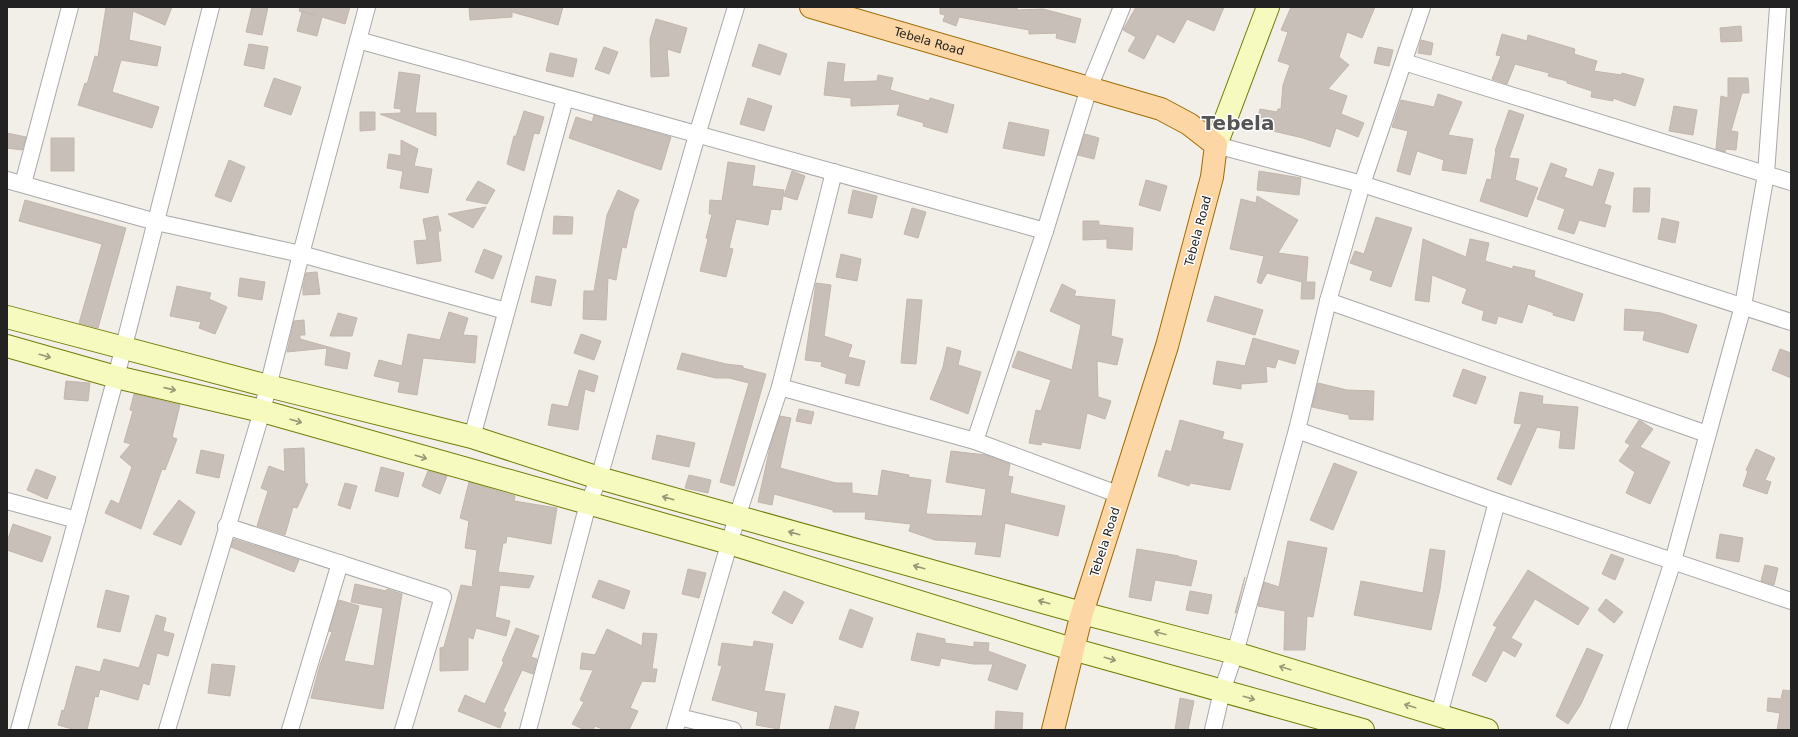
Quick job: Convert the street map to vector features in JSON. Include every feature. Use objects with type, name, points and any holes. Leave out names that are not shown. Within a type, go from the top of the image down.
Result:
[{"type":"main road","name":"Tebela Road","points":[[811,7],[1161,109],[1189,124],[1216,145],[1212,177],[1168,346],[1082,613],[1053,730]]},
{"type":"main road","points":[[1216,145],[1268,7]]},
{"type":"main road","points":[[7,317],[268,386],[472,437],[599,478],[1082,613],[1235,653],[1487,730]]},
{"type":"main road","points":[[7,346],[116,376],[262,411],[729,543],[1072,649],[1363,730]]},
{"type":"street","points":[[23,184],[70,7]]},
{"type":"street","points":[[19,730],[116,376],[211,7]]},
{"type":"street","points":[[168,730],[226,526],[262,411],[300,254],[367,7]]},
{"type":"street","points":[[528,730],[588,504],[599,478],[697,135],[736,7]]},
{"type":"street","points":[[975,442],[1045,231],[1089,88],[1122,7]]},
{"type":"street","points":[[1213,730],[1222,691],[1235,653],[1297,430],[1328,301],[1362,184],[1422,7]]},
{"type":"street","points":[[1618,730],[1673,561],[1743,306],[1766,174],[1778,7]]},
{"type":"street","points":[[358,40],[565,99],[1045,231]]},
{"type":"street","points":[[1404,62],[1791,182]]},
{"type":"street","points":[[472,437],[565,99]]},
{"type":"street","points":[[1216,145],[1362,184],[1791,322]]},
{"type":"street","points":[[733,730],[677,723],[736,517],[780,387],[834,172]]},
{"type":"street","points":[[7,180],[156,222],[300,254],[506,311]]},
{"type":"street","points":[[1328,301],[1707,434]]},
{"type":"street","points":[[780,387],[975,442],[1120,495]]},
{"type":"street","points":[[1297,430],[1497,502],[1791,601]]},
{"type":"street","points":[[7,501],[77,520]]},
{"type":"street","points":[[1439,715],[1497,502]]},
{"type":"street","points":[[226,526],[443,597],[403,730]]},
{"type":"street","points":[[290,730],[340,563]]},
{"type":"building","points":[[106,7],[172,7],[165,25],[133,11],[129,40],[161,47],[157,66],[121,60],[112,92],[159,107],[152,128],[78,105],[85,83],[87,84],[95,56],[98,57]]},
{"type":"building","points":[[252,7],[268,7],[262,35],[246,32]]},
{"type":"building","points":[[300,7],[350,7],[345,24],[322,17],[317,36],[297,31],[302,12],[315,15],[299,11]]},
{"type":"building","points":[[469,7],[563,7],[558,25],[512,12],[512,17],[470,20]]},
{"type":"building","points":[[940,7],[1017,7],[1017,10],[1043,9],[1081,19],[1075,43],[1056,38],[1057,33],[1029,34],[1029,30],[959,17],[956,26],[943,21],[945,15],[940,14]]},
{"type":"building","points":[[1136,7],[1224,7],[1214,31],[1187,19],[1174,43],[1157,34],[1144,59],[1128,51],[1136,37],[1123,30]]},
{"type":"building","points":[[1291,7],[1375,7],[1362,38],[1347,32],[1339,57],[1349,65],[1328,89],[1347,96],[1341,114],[1364,123],[1358,137],[1336,128],[1330,147],[1303,138],[1256,127],[1260,109],[1277,112],[1278,109],[1281,109],[1283,85],[1290,65],[1278,61],[1288,32],[1281,30]]},
{"type":"building","points":[[656,19],[687,28],[680,53],[667,49],[669,76],[651,77],[650,39]]},
{"type":"building","points":[[1741,26],[1742,41],[1721,42],[1720,28]]},
{"type":"building","points":[[1502,34],[1527,41],[1528,35],[1575,49],[1574,54],[1597,61],[1594,71],[1621,75],[1622,73],[1644,79],[1635,106],[1613,98],[1613,101],[1591,97],[1592,91],[1567,83],[1567,81],[1548,76],[1549,73],[1515,64],[1507,84],[1492,79],[1501,56],[1496,55]]},
{"type":"building","points":[[1421,40],[1433,43],[1431,55],[1418,53]]},
{"type":"building","points":[[249,44],[268,47],[264,69],[244,65]]},
{"type":"building","points":[[759,44],[787,54],[780,75],[752,66]]},
{"type":"building","points":[[604,47],[618,52],[609,74],[595,69]]},
{"type":"building","points":[[1378,47],[1393,50],[1389,66],[1374,63]]},
{"type":"building","points":[[550,53],[577,59],[573,77],[546,71]]},
{"type":"building","points":[[828,62],[845,64],[843,82],[877,81],[878,75],[893,78],[890,90],[929,101],[930,98],[954,105],[947,133],[923,126],[924,123],[897,115],[900,104],[851,106],[851,98],[824,95]]},
{"type":"building","points":[[399,72],[420,75],[415,113],[436,113],[436,136],[380,114],[401,113],[401,109],[394,108]]},
{"type":"building","points":[[274,78],[301,87],[291,115],[264,106]]},
{"type":"building","points":[[1728,78],[1748,78],[1749,93],[1742,93],[1731,131],[1738,132],[1736,150],[1726,149],[1725,152],[1716,149],[1721,96],[1728,98]]},
{"type":"building","points":[[1438,94],[1462,102],[1448,135],[1473,139],[1466,174],[1442,170],[1444,160],[1417,151],[1410,175],[1397,171],[1408,131],[1392,127],[1401,100],[1434,107]]},
{"type":"building","points":[[748,98],[772,106],[764,131],[740,124]]},
{"type":"building","points":[[1674,106],[1697,110],[1693,135],[1669,131]]},
{"type":"building","points":[[1509,110],[1524,115],[1509,158],[1519,159],[1515,180],[1538,188],[1527,217],[1480,201],[1487,179],[1491,180],[1495,151]]},
{"type":"building","points":[[524,111],[544,117],[539,134],[534,133],[524,171],[507,164],[514,136],[516,136]]},
{"type":"building","points":[[360,112],[375,112],[375,130],[360,131]]},
{"type":"building","points":[[594,115],[671,137],[661,170],[569,138],[576,117],[592,122]]},
{"type":"building","points":[[1009,122],[1049,130],[1044,156],[1003,148]]},
{"type":"building","points":[[7,133],[26,137],[22,150],[7,148]]},
{"type":"building","points":[[1085,134],[1099,138],[1094,159],[1078,155]]},
{"type":"building","points":[[51,138],[74,138],[74,171],[51,171]]},
{"type":"building","points":[[401,140],[418,149],[414,166],[432,169],[428,193],[400,188],[403,171],[387,168],[389,154],[401,156]]},
{"type":"building","points":[[229,160],[245,167],[231,202],[215,196]]},
{"type":"building","points":[[728,162],[755,166],[752,186],[784,190],[781,210],[771,209],[768,225],[736,219],[729,248],[733,249],[726,277],[700,271],[708,239],[706,238],[712,214],[709,214],[710,200],[722,201]]},
{"type":"building","points":[[1551,163],[1567,169],[1564,177],[1593,187],[1599,169],[1614,173],[1604,204],[1611,206],[1605,227],[1579,220],[1574,234],[1558,229],[1565,209],[1537,199]]},
{"type":"building","points":[[792,171],[805,176],[797,200],[784,196]]},
{"type":"building","points":[[1259,171],[1301,178],[1299,195],[1257,190]]},
{"type":"building","points":[[1146,180],[1167,186],[1160,211],[1139,205]]},
{"type":"building","points":[[478,181],[495,190],[487,204],[466,200]]},
{"type":"building","points":[[1634,188],[1650,188],[1649,212],[1633,212]]},
{"type":"building","points":[[618,190],[639,200],[634,211],[626,248],[622,247],[616,280],[608,278],[606,320],[583,319],[584,291],[594,291],[607,215]]},
{"type":"building","points":[[853,190],[877,196],[872,218],[848,213]]},
{"type":"building","points":[[1257,196],[1298,220],[1278,253],[1308,257],[1306,282],[1315,282],[1314,299],[1301,299],[1302,282],[1267,273],[1261,284],[1257,282],[1264,256],[1230,249],[1241,199],[1256,203]]},
{"type":"building","points":[[25,200],[126,228],[98,328],[79,323],[102,244],[19,221]]},
{"type":"building","points":[[486,207],[473,228],[448,214]]},
{"type":"building","points":[[912,208],[926,212],[918,238],[904,234]]},
{"type":"building","points":[[438,216],[441,231],[438,231],[441,261],[417,264],[414,241],[427,240],[423,219]]},
{"type":"building","points":[[554,216],[573,217],[572,234],[553,234]]},
{"type":"building","points":[[1376,217],[1412,228],[1391,287],[1370,280],[1373,271],[1350,263],[1355,251],[1364,254]]},
{"type":"building","points":[[1662,218],[1679,222],[1675,243],[1658,239]]},
{"type":"building","points":[[1083,221],[1099,221],[1099,225],[1133,228],[1132,250],[1107,248],[1107,239],[1083,240]]},
{"type":"building","points":[[1423,239],[1466,257],[1470,239],[1489,243],[1485,261],[1513,269],[1513,266],[1535,271],[1534,277],[1583,294],[1574,321],[1553,315],[1554,313],[1528,304],[1522,323],[1498,316],[1496,324],[1482,320],[1484,311],[1462,303],[1467,289],[1432,275],[1429,302],[1415,300]]},
{"type":"building","points":[[484,249],[502,256],[493,279],[475,272]]},
{"type":"building","points":[[841,254],[861,259],[857,281],[836,277]]},
{"type":"building","points":[[317,272],[320,294],[303,295],[306,273]]},
{"type":"building","points":[[536,276],[556,280],[551,306],[531,302]]},
{"type":"building","points":[[240,278],[265,282],[262,300],[238,296]]},
{"type":"building","points":[[816,283],[831,285],[824,336],[852,345],[848,357],[865,361],[859,386],[845,383],[847,374],[821,366],[822,362],[805,360]]},
{"type":"building","points":[[1062,284],[1076,291],[1074,296],[1115,300],[1111,336],[1123,339],[1117,365],[1097,361],[1098,397],[1111,401],[1105,419],[1087,413],[1080,449],[1042,442],[1041,445],[1029,443],[1036,410],[1041,411],[1051,380],[1012,367],[1018,351],[1072,370],[1081,325],[1050,311]]},
{"type":"building","points":[[177,286],[211,293],[209,299],[227,307],[215,334],[199,328],[201,322],[170,316]]},
{"type":"building","points":[[1215,296],[1263,310],[1255,335],[1207,321]]},
{"type":"building","points":[[907,299],[922,300],[916,364],[901,363]]},
{"type":"building","points":[[1625,309],[1661,313],[1697,325],[1688,353],[1643,340],[1645,331],[1624,330]]},
{"type":"building","points":[[449,312],[468,318],[463,335],[477,336],[475,363],[423,358],[417,395],[398,392],[400,382],[374,376],[379,360],[402,366],[408,334],[440,340]]},
{"type":"building","points":[[338,313],[357,318],[352,336],[330,336]]},
{"type":"building","points":[[304,320],[305,335],[300,335],[300,339],[350,353],[347,369],[325,365],[327,348],[287,352],[294,321]]},
{"type":"building","points":[[581,334],[601,341],[594,360],[574,353]]},
{"type":"building","points":[[1253,338],[1299,351],[1295,364],[1278,359],[1275,368],[1266,366],[1267,382],[1241,384],[1241,389],[1213,384],[1217,361],[1245,366]]},
{"type":"building","points":[[947,347],[961,351],[958,365],[981,372],[968,414],[930,399],[943,367]]},
{"type":"building","points":[[1780,349],[1791,353],[1791,378],[1772,370]]},
{"type":"building","points":[[682,353],[726,364],[743,366],[743,368],[766,374],[734,486],[720,482],[749,383],[729,378],[716,378],[677,369]]},
{"type":"building","points":[[1463,369],[1486,377],[1476,404],[1453,396]]},
{"type":"building","points":[[579,370],[598,376],[594,392],[585,389],[578,430],[548,425],[552,404],[568,407]]},
{"type":"building","points":[[66,381],[90,383],[88,401],[64,399]]},
{"type":"building","points":[[1318,383],[1347,390],[1374,391],[1373,420],[1349,419],[1349,415],[1312,407]]},
{"type":"building","points":[[1520,392],[1543,396],[1542,404],[1578,407],[1574,449],[1559,448],[1561,431],[1537,427],[1511,485],[1497,479],[1522,424],[1514,423]]},
{"type":"building","points":[[134,394],[180,405],[172,437],[177,439],[165,470],[162,469],[141,529],[105,513],[111,500],[119,504],[132,467],[120,457],[131,444],[124,442],[133,411],[130,410]]},
{"type":"building","points":[[799,409],[814,412],[811,424],[796,421]]},
{"type":"building","points":[[780,416],[791,418],[780,468],[836,483],[852,483],[852,493],[878,496],[882,470],[909,475],[908,477],[931,480],[926,514],[982,516],[986,489],[946,482],[951,451],[986,455],[1010,464],[1008,476],[1013,477],[1010,493],[1065,506],[1058,536],[1005,523],[1000,557],[975,554],[977,542],[935,540],[909,531],[911,524],[865,519],[866,512],[833,512],[833,510],[774,494],[772,505],[758,502],[770,447]]},
{"type":"building","points":[[1180,420],[1224,432],[1222,439],[1243,444],[1230,490],[1190,483],[1189,486],[1158,476],[1166,450],[1171,452]]},
{"type":"building","points":[[1639,420],[1653,429],[1640,447],[1670,462],[1650,504],[1626,493],[1635,472],[1619,461],[1630,445],[1625,442]]},
{"type":"building","points":[[657,435],[695,443],[689,467],[652,459]]},
{"type":"building","points":[[304,448],[305,483],[308,484],[297,508],[293,507],[285,535],[257,526],[268,491],[261,488],[269,466],[285,472],[284,449]]},
{"type":"building","points":[[1756,449],[1775,458],[1765,480],[1771,482],[1767,494],[1743,486],[1748,471],[1746,470]]},
{"type":"building","points":[[201,450],[224,455],[219,478],[196,473]]},
{"type":"building","points":[[1334,463],[1357,472],[1333,530],[1310,520]]},
{"type":"building","points":[[381,467],[404,473],[398,497],[375,491]]},
{"type":"building","points":[[36,469],[56,477],[47,499],[27,490]]},
{"type":"building","points":[[428,471],[447,476],[440,494],[422,486]]},
{"type":"building","points":[[689,475],[711,480],[708,493],[685,488]]},
{"type":"building","points":[[469,482],[515,496],[514,501],[557,508],[551,544],[507,536],[506,543],[503,543],[498,572],[534,576],[529,588],[500,585],[495,617],[510,621],[506,636],[476,628],[473,639],[468,637],[468,670],[440,671],[440,648],[444,647],[461,585],[472,587],[477,550],[465,548],[469,521],[460,518]]},
{"type":"building","points":[[345,483],[357,486],[350,509],[338,505]]},
{"type":"building","points":[[179,500],[195,512],[181,545],[153,534]]},
{"type":"building","points":[[13,524],[51,537],[42,562],[7,550],[7,542]]},
{"type":"building","points":[[1720,534],[1743,538],[1739,562],[1716,558]]},
{"type":"building","points":[[234,539],[299,560],[294,572],[231,547]]},
{"type":"building","points":[[1288,541],[1327,548],[1313,617],[1307,616],[1305,650],[1284,650],[1285,611],[1258,606],[1264,582],[1279,587]]},
{"type":"building","points":[[1137,549],[1179,556],[1197,561],[1191,586],[1155,580],[1151,601],[1129,597]]},
{"type":"building","points":[[1430,549],[1445,551],[1440,589],[1431,630],[1354,615],[1361,581],[1423,593]]},
{"type":"building","points":[[1611,554],[1624,559],[1615,580],[1602,574]]},
{"type":"building","points":[[1765,565],[1778,568],[1774,585],[1761,581]]},
{"type":"building","points":[[688,569],[706,573],[699,598],[682,594]]},
{"type":"building","points":[[1528,570],[1589,608],[1578,625],[1535,599],[1511,638],[1522,644],[1515,657],[1503,650],[1486,682],[1472,675],[1497,627],[1493,625]]},
{"type":"building","points":[[1245,577],[1236,613],[1235,613]]},
{"type":"building","points":[[599,580],[630,591],[624,609],[592,597]]},
{"type":"building","points":[[355,584],[386,591],[387,589],[402,594],[383,709],[311,698],[320,665],[332,632],[329,631],[339,600],[359,606],[344,661],[374,666],[383,608],[351,602]]},
{"type":"building","points":[[106,590],[129,596],[120,632],[97,627]]},
{"type":"building","points":[[784,591],[804,602],[792,624],[772,613]]},
{"type":"building","points":[[1190,591],[1212,595],[1208,614],[1186,610]]},
{"type":"building","points":[[1606,599],[1623,612],[1614,623],[1598,610]]},
{"type":"building","points":[[850,609],[873,618],[862,648],[839,639]]},
{"type":"building","points":[[156,615],[166,618],[163,631],[174,634],[168,656],[157,653],[149,685],[143,683],[138,700],[100,689],[98,697],[95,696],[87,730],[76,730],[58,725],[62,710],[64,711],[76,666],[100,672],[104,659],[139,668]]},
{"type":"building","points":[[516,628],[539,636],[531,657],[537,659],[533,674],[522,670],[503,711],[506,713],[500,728],[458,711],[465,695],[485,704],[504,662],[502,661]]},
{"type":"building","points":[[607,629],[642,646],[643,633],[657,634],[652,669],[657,669],[655,682],[642,681],[630,708],[638,711],[629,730],[605,730],[595,726],[593,730],[585,730],[572,724],[584,702],[580,700],[593,670],[580,669],[582,653],[595,655]]},
{"type":"building","points":[[917,633],[945,639],[945,643],[974,647],[974,642],[989,643],[988,651],[1026,665],[1017,690],[988,680],[993,664],[973,664],[941,658],[939,666],[911,660]]},
{"type":"building","points":[[754,641],[773,644],[764,691],[785,694],[779,729],[756,725],[758,712],[712,700],[722,666],[718,665],[722,643],[753,647]]},
{"type":"building","points":[[1587,648],[1603,655],[1581,704],[1568,724],[1556,716]]},
{"type":"building","points":[[212,664],[235,666],[230,696],[208,693]]},
{"type":"building","points":[[1783,690],[1791,691],[1791,730],[1777,730],[1780,713],[1767,711],[1768,698],[1781,699]]},
{"type":"building","points":[[1180,698],[1194,701],[1188,730],[1175,730]]},
{"type":"building","points":[[835,706],[859,712],[854,730],[829,730]]},
{"type":"building","points":[[996,711],[1023,713],[1022,730],[995,730]]},
{"type":"district","name":"Tebela","points":[[1238,123]]}]
